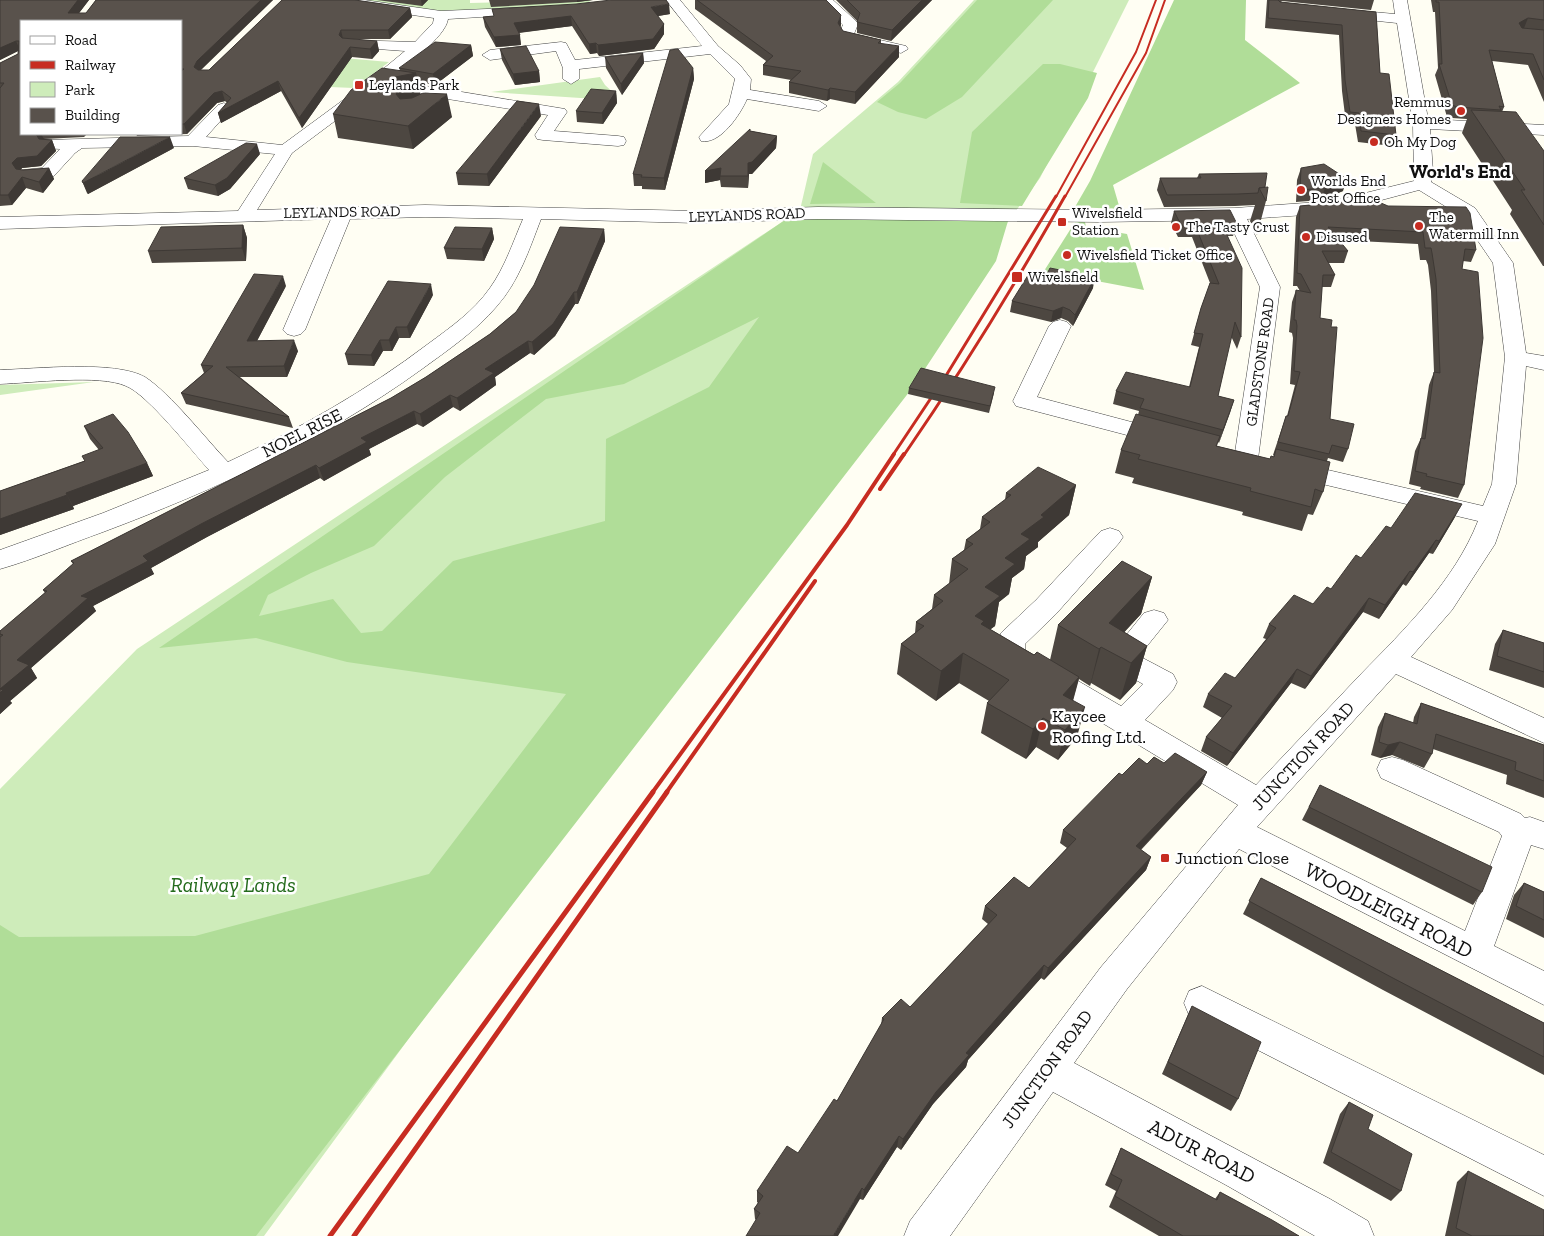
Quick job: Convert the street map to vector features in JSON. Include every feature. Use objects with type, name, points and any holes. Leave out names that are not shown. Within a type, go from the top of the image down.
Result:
[{"type":"street","points":[[334,0],[441,15],[539,10]]},
{"type":"street","points":[[673,0],[713,49],[735,68],[744,79],[743,94],[722,125],[707,137]]},
{"type":"street","points":[[825,0],[851,24],[846,33],[848,37],[901,49]]},
{"type":"street","points":[[1400,0],[1421,124],[1424,172],[1422,184],[1473,218]]},
{"type":"street","points":[[1329,12],[1403,19]]},
{"type":"street","points":[[245,214],[286,150],[419,47],[440,24],[441,15]]},
{"type":"street","points":[[350,43],[419,47]]},
{"type":"street","points":[[490,55],[561,46],[568,66],[713,49]]},
{"type":"street","points":[[376,82],[558,112],[543,135],[618,141]]},
{"type":"street","points":[[425,105],[440,94]]},
{"type":"street","points":[[743,94],[819,106]]},
{"type":"street","points":[[528,107],[542,95]]},
{"type":"street","points":[[193,141],[224,108]]},
{"type":"street","points":[[1492,110],[1499,128]]},
{"type":"street","points":[[1421,124],[1538,130],[1544,147]]},
{"type":"street","points":[[722,125],[742,128]]},
{"type":"street","points":[[51,144],[193,141],[286,150]]},
{"type":"street","points":[[28,174],[46,174],[69,149],[84,143]]},
{"type":"street","name":"LEYLANDS ROAD","points":[[0,223],[245,214],[425,211],[697,217],[818,213],[1099,216],[1235,214],[1304,210],[1366,200],[1422,184]]},
{"type":"street","points":[[1366,200],[1384,210],[1392,211]]},
{"type":"street","points":[[1430,211],[1473,218]]},
{"type":"street","points":[[294,330],[343,212]]},
{"type":"street","name":"NOEL RISE","points":[[0,560],[106,522],[224,472],[325,424],[400,376],[465,326],[498,293],[515,260],[534,214]]},
{"type":"street","name":"GLADSTONE ROAD","points":[[1235,214],[1270,287],[1237,457],[1492,516]]},
{"type":"street","name":"JUNCTION ROAD","points":[[925,1236],[1114,978],[1259,802],[1392,660],[1442,603],[1482,544],[1504,484],[1533,361],[1503,263],[1473,218]]},
{"type":"street","points":[[1060,326],[1024,401],[1189,444]]},
{"type":"street","points":[[0,377],[92,374],[116,376],[135,381],[151,393],[224,472]]},
{"type":"street","points":[[1110,537],[1046,607],[1011,640],[1010,648],[1013,656],[1259,802]]},
{"type":"street","points":[[1124,722],[1163,682],[1121,659],[1154,620]]},
{"type":"street","points":[[1392,660],[1544,731]]},
{"type":"street","points":[[1392,769],[1532,834],[1474,953]]},
{"type":"street","name":"WOODLEIGH ROAD","points":[[1234,832],[1544,988]]},
{"type":"street","points":[[1202,1003],[1544,1176]]},
{"type":"street","name":"ADUR ROAD","points":[[1048,1069],[1161,1130],[1242,1170],[1353,1236]]},
{"type":"green space","points":[[362,0],[470,0],[470,3],[591,0],[586,5],[444,12]]},
{"type":"green space","name":"Railway Lands","points":[[974,0],[1129,0],[1040,178],[264,1236],[0,1236],[0,789],[137,649],[800,210],[813,154],[898,82]]},
{"type":"green space","points":[[977,0],[1053,0],[962,97],[926,119],[898,112],[877,102],[900,83]]},
{"type":"green space","points":[[1174,0],[1246,0],[1245,40],[1300,83],[1113,185],[1120,209],[1075,207],[1090,181]]},
{"type":"green space","points":[[321,56],[389,62],[354,88],[282,85]]},
{"type":"green space","points":[[1043,64],[1060,64],[1097,73],[1088,98],[1022,206],[960,203],[972,132]]},
{"type":"green space","points":[[600,77],[605,85],[617,96],[596,99],[491,92]]},
{"type":"green space","points":[[823,162],[876,203],[810,204]]},
{"type":"green space","points":[[788,218],[1008,221],[996,261],[913,387],[256,1236],[0,1236],[0,925],[19,937],[195,936],[429,874],[566,694],[347,662],[256,638],[159,648]],"holes":[[[759,317],[709,387],[606,439],[605,521],[453,561],[382,631],[361,633],[333,599],[259,616],[268,595],[311,573],[374,546],[445,477],[546,399],[624,384]]]},
{"type":"green space","points":[[1075,222],[1085,222],[1086,227],[1127,234],[1144,290],[1044,271]]},
{"type":"green space","points":[[94,382],[0,395],[0,385]]},
{"type":"building","points":[[0,0],[78,0],[68,13],[86,13],[96,0],[261,0],[197,61],[194,67],[198,70],[209,70],[282,0],[355,0],[410,8],[388,30],[341,30],[339,35],[342,38],[377,41],[370,49],[350,47],[299,118],[278,81],[218,113],[231,98],[222,91],[214,93],[184,124],[182,124],[182,70],[184,69],[182,69],[182,20],[20,20],[20,135],[37,135],[39,139],[52,140],[37,156],[17,158],[12,163],[16,169],[23,170],[49,168],[39,182],[22,177],[8,195],[0,195],[0,88],[4,83],[0,83],[0,63],[18,54],[19,41],[0,48]]},
{"type":"building","points":[[611,0],[666,0],[669,4],[651,7],[664,24],[653,39],[598,45],[596,43],[589,44],[571,16],[514,23],[520,35],[494,37],[483,17],[494,16],[492,9]]},
{"type":"building","points":[[697,0],[826,0],[841,15],[838,23],[843,31],[881,40],[878,43],[899,46],[855,92],[830,88],[828,90],[789,82],[801,71],[763,65],[773,56]]},
{"type":"building","points":[[847,0],[922,0],[892,30],[857,22],[860,13]]},
{"type":"building","points":[[1269,0],[1376,12],[1380,73],[1389,74],[1396,135],[1361,131],[1359,113],[1350,112],[1345,80],[1342,25],[1268,18]]},
{"type":"building","points":[[1436,0],[1544,0],[1544,20],[1528,18],[1519,23],[1522,28],[1544,30],[1544,80],[1533,54],[1489,50],[1504,107],[1499,106],[1501,110],[1452,105],[1439,64],[1442,64],[1439,2],[1436,2]]},
{"type":"building","points":[[435,42],[471,45],[433,74],[399,68]]},
{"type":"building","points":[[526,46],[539,71],[513,74],[500,49]]},
{"type":"building","points":[[678,49],[693,68],[664,178],[641,177],[642,175],[633,174],[670,50]]},
{"type":"building","points":[[643,53],[621,84],[605,57]]},
{"type":"building","points":[[382,68],[416,73],[390,78],[390,90],[399,91],[396,94],[400,99],[412,98],[423,93],[447,94],[408,126],[333,114],[351,90]]},
{"type":"building","points":[[591,89],[616,91],[602,113],[576,111]]},
{"type":"building","points":[[517,101],[539,104],[487,174],[456,173]]},
{"type":"building","points":[[1471,110],[1516,112],[1544,151],[1544,225],[1521,190],[1525,190]]},
{"type":"building","points":[[750,129],[750,131],[777,136],[752,162],[748,163],[748,176],[720,176],[721,168],[705,171]]},
{"type":"building","points":[[120,137],[170,137],[83,183],[82,181]]},
{"type":"building","points":[[246,143],[257,144],[227,178],[215,185],[184,178]]},
{"type":"building","points":[[1324,164],[1347,179],[1325,188],[1300,190],[1301,168]]},
{"type":"building","points":[[1267,173],[1265,187],[1259,188],[1258,193],[1238,194],[1167,195],[1160,178],[1201,178],[1199,174]]},
{"type":"building","points":[[1268,187],[1266,201],[1259,188]]},
{"type":"building","points":[[1341,202],[1381,203],[1388,206],[1466,207],[1470,213],[1476,250],[1465,249],[1462,269],[1478,272],[1483,338],[1464,485],[1426,476],[1427,474],[1415,471],[1421,438],[1425,439],[1434,372],[1440,373],[1436,279],[1431,248],[1425,248],[1423,232],[1328,227],[1348,251],[1322,251],[1335,275],[1323,275],[1320,318],[1332,320],[1331,327],[1337,327],[1330,419],[1354,424],[1348,449],[1332,445],[1329,454],[1278,442],[1286,416],[1288,416],[1300,372],[1294,371],[1297,326],[1296,320],[1294,320],[1296,290],[1311,293],[1301,274],[1297,273],[1300,206]]},
{"type":"building","points":[[1230,210],[1237,224],[1222,224],[1242,268],[1241,337],[1235,322],[1218,396],[1234,400],[1223,430],[1140,408],[1144,399],[1116,391],[1126,372],[1190,387],[1203,334],[1194,333],[1201,308],[1210,283],[1219,284],[1195,225],[1181,225],[1174,211]]},
{"type":"building","points":[[243,225],[242,248],[148,251],[161,227]]},
{"type":"building","points":[[455,227],[492,228],[482,249],[444,248]]},
{"type":"building","points":[[560,227],[604,229],[577,292],[574,292],[553,324],[532,342],[528,341],[485,369],[494,373],[457,398],[450,395],[420,414],[414,411],[361,438],[367,442],[319,468],[316,465],[143,556],[148,561],[81,596],[88,598],[17,660],[29,665],[0,689],[0,637],[3,635],[0,634],[0,631],[47,591],[43,590],[74,563],[71,561],[391,398],[426,377],[490,334],[516,312],[534,285]]},
{"type":"building","points":[[1050,268],[1095,277],[1075,315],[1063,307],[1053,311],[1012,301],[1030,272],[1046,276]]},
{"type":"building","points":[[254,274],[283,276],[247,341],[294,340],[284,366],[226,367],[289,417],[181,393],[213,366],[201,365]]},
{"type":"building","points":[[388,281],[431,284],[407,327],[396,327],[389,340],[380,340],[371,355],[345,354]]},
{"type":"building","points":[[921,368],[995,387],[990,406],[909,388]]},
{"type":"building","points":[[113,414],[128,432],[147,463],[0,519],[0,491],[85,461],[82,456],[103,448],[84,426]]},
{"type":"building","points":[[1136,414],[1220,436],[1216,446],[1270,459],[1271,456],[1274,457],[1276,449],[1330,462],[1323,492],[1315,489],[1311,507],[1250,491],[1251,488],[1138,459],[1140,455],[1121,450]]},
{"type":"building","points":[[1038,467],[1076,485],[1041,515],[1044,517],[1021,534],[1030,539],[1005,558],[1015,564],[985,587],[1000,596],[975,616],[984,621],[981,624],[1034,655],[1037,652],[1079,677],[1063,695],[1085,707],[1065,730],[1043,718],[1033,729],[987,703],[1009,680],[963,653],[941,671],[901,644],[924,626],[916,622],[943,601],[934,595],[968,569],[952,559],[973,544],[966,540],[990,522],[982,517],[1011,495],[1006,493]]},
{"type":"building","points":[[1415,493],[1462,504],[1439,541],[1436,540],[1413,572],[1410,571],[1385,605],[1369,598],[1311,676],[1297,669],[1233,753],[1206,737],[1232,706],[1208,694],[1225,673],[1235,678],[1276,628],[1269,624],[1294,595],[1313,604],[1327,587],[1331,589],[1356,555],[1361,558],[1386,526],[1391,528]]},
{"type":"building","points":[[1122,561],[1152,577],[1109,623],[1147,646],[1131,663],[1101,647],[1099,649],[1058,625]]},
{"type":"building","points":[[1503,630],[1544,643],[1544,672],[1497,656]]},
{"type":"building","points":[[1421,703],[1544,745],[1544,781],[1515,770],[1516,762],[1436,734],[1432,754],[1400,742],[1388,745],[1379,742],[1385,713],[1417,724]]},
{"type":"building","points":[[1175,753],[1207,772],[1136,846],[1151,857],[1048,968],[1044,965],[966,1053],[969,1055],[936,1092],[903,1139],[899,1136],[864,1190],[862,1188],[833,1236],[746,1236],[760,1213],[754,1209],[763,1196],[757,1191],[787,1146],[798,1153],[834,1099],[837,1101],[884,1019],[882,1018],[901,999],[910,1007],[997,915],[985,906],[1014,877],[1029,888],[1076,839],[1063,830],[1119,773],[1122,775],[1139,758],[1147,764],[1154,757],[1164,763]]},
{"type":"building","points":[[1320,785],[1492,867],[1482,892],[1309,807]]},
{"type":"building","points":[[1261,878],[1544,1023],[1544,1057],[1249,901]]},
{"type":"building","points":[[1524,883],[1544,892],[1544,920],[1516,906]]},
{"type":"building","points":[[1192,1006],[1261,1042],[1238,1099],[1168,1062]]},
{"type":"building","points":[[1349,1102],[1373,1115],[1368,1129],[1412,1154],[1401,1191],[1331,1152]]},
{"type":"building","points":[[1121,1148],[1217,1200],[1220,1192],[1299,1236],[1183,1236],[1115,1196],[1122,1180],[1111,1174]]},
{"type":"building","points":[[1468,1171],[1544,1210],[1544,1236],[1472,1236],[1456,1228]]},
{"type":"railway","points":[[1056,197],[1136,52],[1156,0]]},
{"type":"railway","points":[[1065,197],[1146,53],[1165,0]]},
{"type":"railway","points":[[893,455],[947,374],[1056,196]]},
{"type":"railway","points":[[904,455],[988,327],[1065,196]]},
{"type":"railway","points":[[652,793],[847,525],[894,454]]},
{"type":"railway","points":[[880,489],[904,454]]},
{"type":"railway","points":[[666,793],[815,581]]},
{"type":"railway","points":[[330,1236],[653,792]]},
{"type":"railway","points":[[354,1236],[667,792]]},
{"type":"place","name":"Leylands Park","points":[[359,85]]},
{"type":"place","name":"Remmus Designers Homes","points":[[1461,111]]},
{"type":"place","name":"Oh My Dog","points":[[1374,142]]},
{"type":"place","name":"Worlds End Post Office","points":[[1301,190]]},
{"type":"place","name":"Wivelsfield Station","points":[[1062,222]]},
{"type":"place","name":"The Watermill Inn","points":[[1419,226]]},
{"type":"place","name":"The Tasty Crust","points":[[1176,227]]},
{"type":"place","name":"Disused","points":[[1306,237]]},
{"type":"place","name":"Wivelsfield Ticket Office","points":[[1067,255]]},
{"type":"place","name":"Wivelsfield","points":[[1017,277]]},
{"type":"place","name":"Kaycee Roofing Ltd.","points":[[1042,726]]},
{"type":"place","name":"Junction Close","points":[[1165,858]]},
{"type":"district","name":"World's End","points":[[1460,171]]}]
